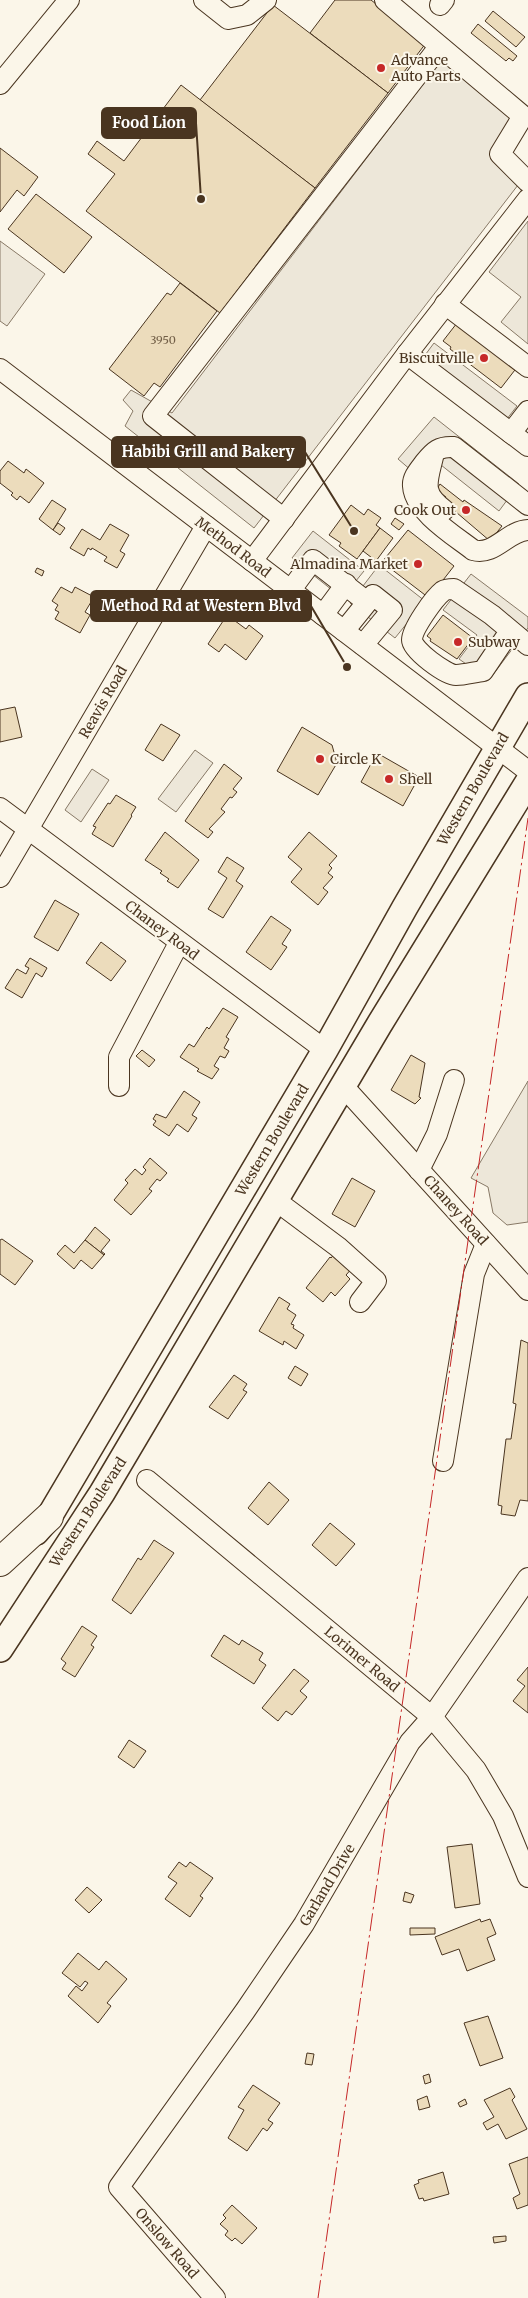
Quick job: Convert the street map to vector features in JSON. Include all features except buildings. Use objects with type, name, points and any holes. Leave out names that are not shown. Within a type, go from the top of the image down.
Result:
[{"type":"highway","points":[[0,1562],[49,1517]]},
{"type":"main road","name":"Western Boulevard","points":[[0,1574],[49,1517],[325,1050],[513,760],[528,696]]},
{"type":"main road","name":"Western Boulevard","points":[[0,1648],[102,1493],[343,1086],[528,782]]},
{"type":"street","points":[[0,84],[69,0]]},
{"type":"street","points":[[204,0],[228,18],[246,15],[266,0]]},
{"type":"street","points":[[386,0],[439,47],[523,116],[500,154],[528,182]]},
{"type":"street","points":[[284,519],[153,416],[439,47]]},
{"type":"street","points":[[252,561],[445,304],[528,198]]},
{"type":"street","points":[[445,304],[528,367]]},
{"type":"street","points":[[407,354],[528,446]]},
{"type":"street","name":"Method Road","points":[[0,369],[513,760]]},
{"type":"street","points":[[511,433],[528,411]]},
{"type":"street","points":[[528,505],[454,447],[445,446],[435,450],[417,472],[412,484],[418,502],[430,516],[473,550],[481,552],[498,545],[511,535],[528,530]]},
{"type":"street","name":"Reavis Road","points":[[0,877],[206,526]]},
{"type":"street","points":[[290,591],[314,560],[366,602]]},
{"type":"street","points":[[323,615],[346,584]]},
{"type":"street","points":[[510,631],[483,671],[456,675],[447,672],[413,645],[414,629],[442,591],[448,589],[459,591],[528,645]]},
{"type":"street","points":[[344,631],[373,595],[392,610],[363,645]]},
{"type":"street","points":[[400,674],[417,650]]},
{"type":"street","points":[[429,696],[447,672]]},
{"type":"street","name":"Chaney Road","points":[[0,808],[325,1050]]},
{"type":"street","points":[[119,1086],[119,1057],[179,943]]},
{"type":"street","points":[[419,1170],[437,1134],[454,1080]]},
{"type":"street","name":"Chaney Road","points":[[343,1086],[528,1290]]},
{"type":"street","points":[[275,1200],[338,1247],[376,1281],[360,1302]]},
{"type":"street","points":[[443,1461],[474,1274],[486,1244]]},
{"type":"street","name":"Lorimer Road","points":[[147,1480],[432,1717],[476,1770],[503,1816],[528,1877]]},
{"type":"street","name":"Garland Drive","points":[[119,2187],[245,2011],[304,1924],[410,1742],[432,1717],[528,1578]]},
{"type":"street","name":"Onslow Road","points":[[119,2187],[215,2298]]},
{"type":"shaded area","points":[[453,45],[528,114],[508,156],[528,172],[254,528],[125,426],[133,411],[123,400],[131,390],[172,413]]},
{"type":"shaded area","points":[[528,221],[528,344],[501,322],[521,297],[489,272]]},
{"type":"shaded area","points":[[0,241],[45,274],[7,326],[0,321]]},
{"type":"shaded area","points":[[434,343],[517,406],[496,433],[414,370]]},
{"type":"shaded area","points":[[434,417],[519,484],[499,511],[441,465],[419,477],[398,459]]},
{"type":"shaded area","points":[[313,531],[364,571],[342,598],[292,558]]},
{"type":"shaded area","points":[[379,565],[425,601],[395,638],[350,603]]},
{"type":"shaded area","points":[[471,574],[528,617],[528,628],[489,680],[459,659],[477,635],[443,610]]},
{"type":"shaded area","points":[[195,750],[213,763],[176,812],[158,799]]},
{"type":"shaded area","points":[[92,769],[109,780],[81,822],[65,810]]},
{"type":"shaded area","points":[[528,1081],[528,1222],[507,1225],[493,1213],[488,1187],[471,1178]]},
{"type":"power","points":[[318,2298],[528,818]]},
{"type":"place","name":"Advance Auto Parts","points":[[381,68]]},
{"type":"place","name":"Food Lion","points":[[201,199]]},
{"type":"place","name":"Biscuitville","points":[[484,358]]},
{"type":"place","name":"Cook Out","points":[[466,510]]},
{"type":"place","name":"Habibi Grill and Bakery","points":[[354,531]]},
{"type":"place","name":"Almadina Market","points":[[418,564]]},
{"type":"place","name":"Subway","points":[[458,642]]},
{"type":"place","name":"Method Rd at Western Blvd","points":[[347,667]]},
{"type":"place","name":"Circle K","points":[[320,759]]},
{"type":"place","name":"Shell","points":[[389,779]]}]
